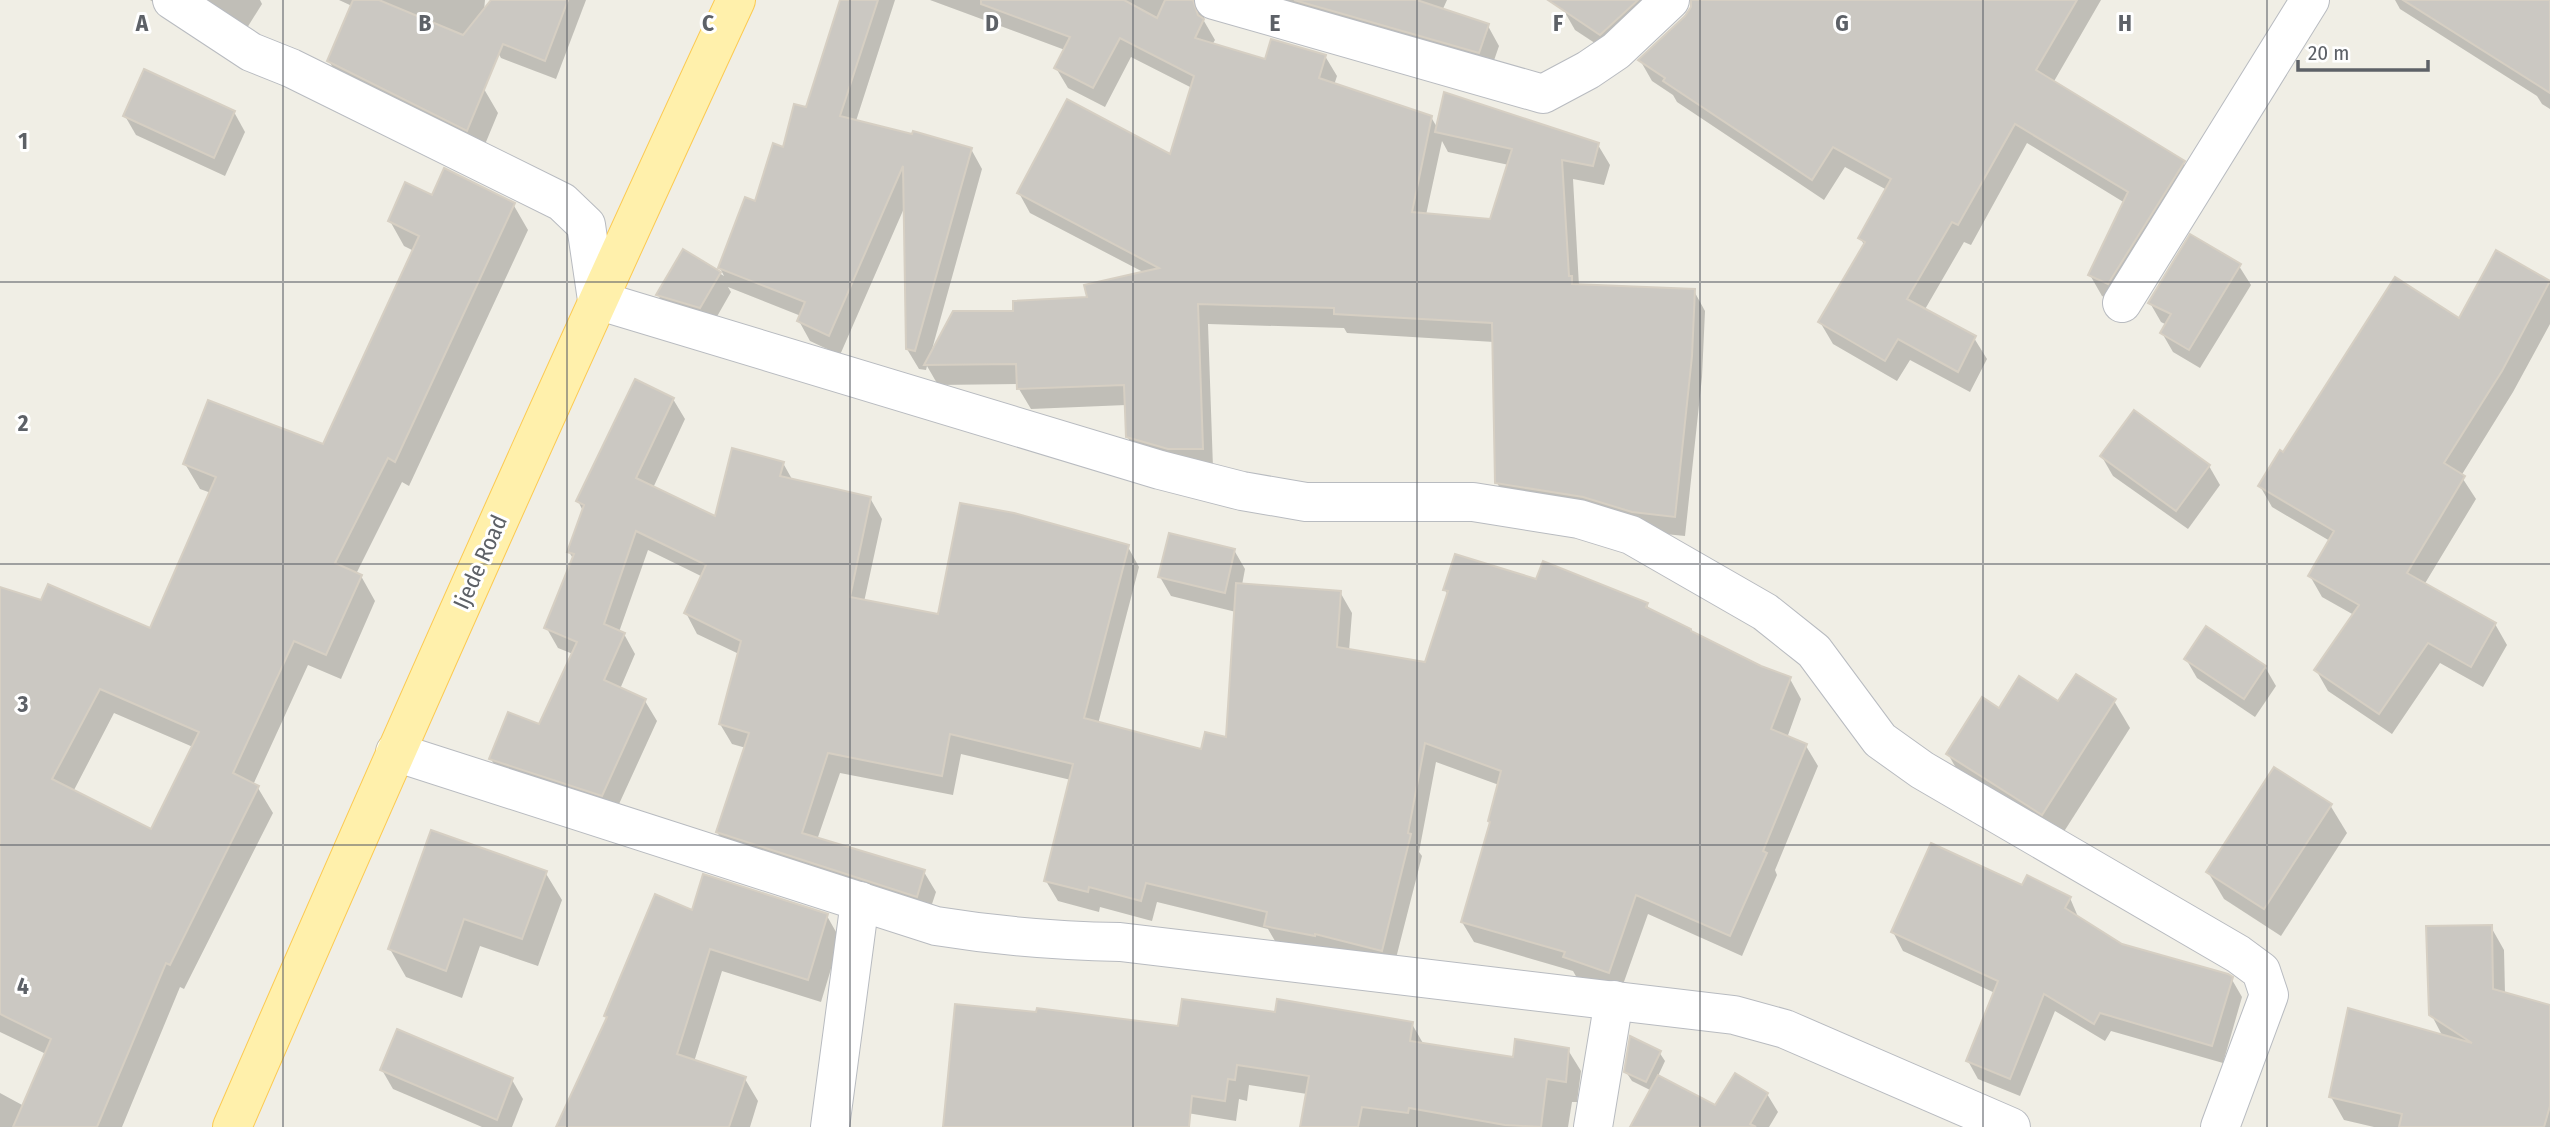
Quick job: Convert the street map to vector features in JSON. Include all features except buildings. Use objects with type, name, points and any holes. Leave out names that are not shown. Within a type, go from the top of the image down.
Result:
[{"type":"main road","name":"Ijede Road","points":[[232,1127],[395,752],[597,300],[736,0]]},
{"type":"street","points":[[172,0],[251,52],[291,68],[562,202],[586,225],[597,300],[1160,470],[1242,491],[1306,502],[1474,502],[1580,519],[1632,536],[1765,612],[1814,651],[1880,740],[1922,770],[2238,954],[2261,971],[2269,995],[2220,1127]]},
{"type":"street","points":[[1214,0],[1543,94],[1616,51],[1670,0]]},
{"type":"street","points":[[2122,303],[2310,0]]},
{"type":"street","points":[[395,752],[936,926],[1002,937],[1120,942],[1734,1015],[1785,1029],[2011,1127]]},
{"type":"street","points":[[830,1127],[860,901]]},
{"type":"street","points":[[1593,1127],[1614,1000]]}]
